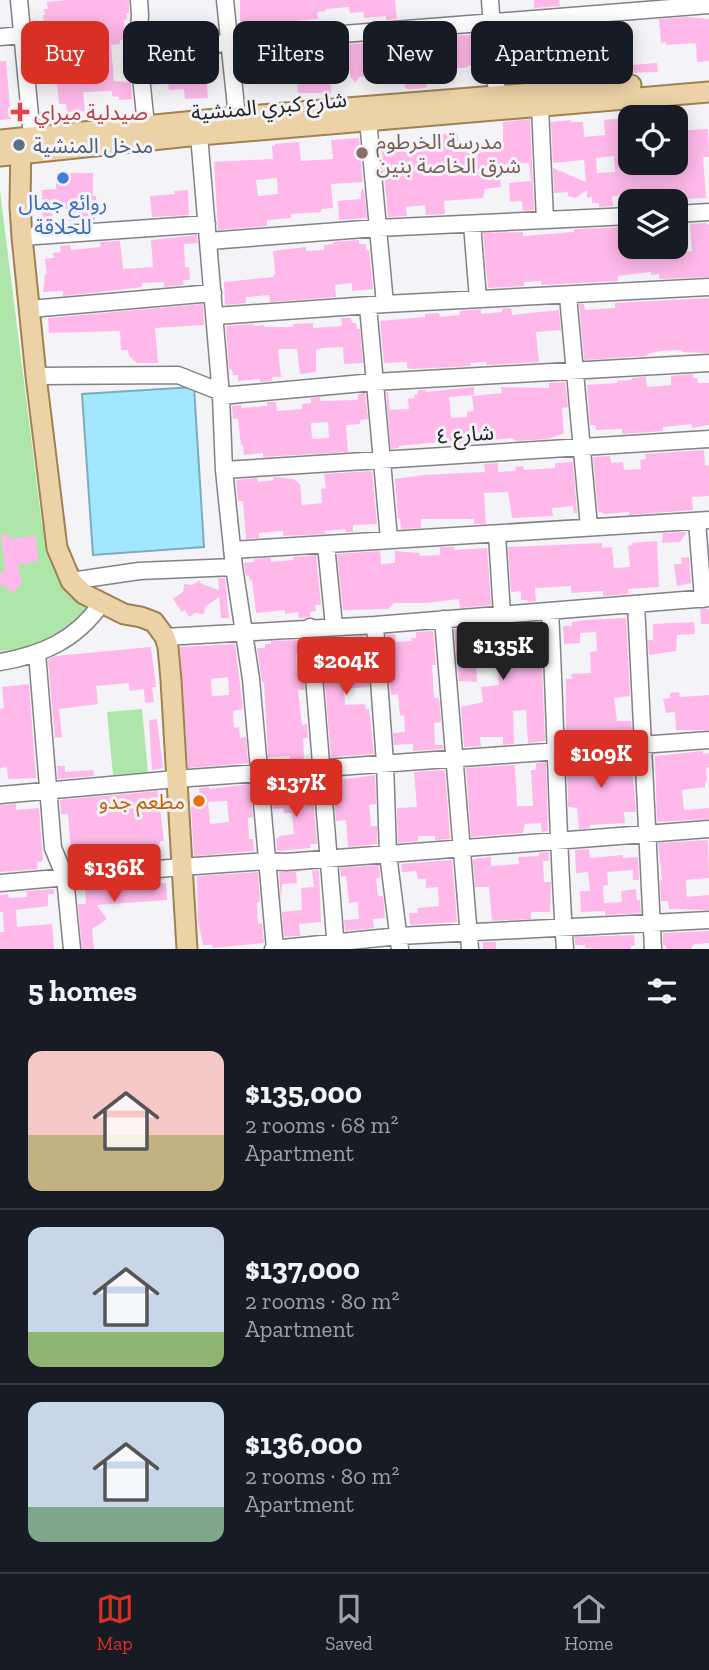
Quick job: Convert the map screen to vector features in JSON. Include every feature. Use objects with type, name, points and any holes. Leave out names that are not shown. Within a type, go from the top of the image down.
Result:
[{"type":"main road","name":"شارع كبري المنشية","points":[[0,156],[27,145],[146,125],[709,79]]},
{"type":"main road","name":"شارع كبري المنشية","points":[[0,141],[27,145],[199,135],[709,92]]},
{"type":"main road","points":[[27,145],[20,206],[22,237],[36,376],[56,540],[62,565],[71,581],[84,594],[124,614],[145,628],[158,642],[162,677],[170,695]]},
{"type":"main road","points":[[124,614],[154,622],[165,637],[171,680],[187,949]]},
{"type":"street","points":[[19,0],[21,23]]},
{"type":"street","points":[[139,0],[140,21]]},
{"type":"street","points":[[225,0],[237,117]]},
{"type":"street","points":[[490,0],[491,21]]},
{"type":"street","points":[[515,21],[709,5]]},
{"type":"street","points":[[219,44],[471,25]]},
{"type":"street","points":[[0,37],[21,35]]},
{"type":"street","points":[[24,84],[27,145]]},
{"type":"street","points":[[142,84],[146,125]]},
{"type":"street","points":[[496,84],[497,96]]},
{"type":"street","points":[[540,106],[545,220]]},
{"type":"street","points":[[368,120],[385,304]]},
{"type":"street","points":[[199,135],[221,394],[224,470],[234,567],[251,679],[274,949],[469,942],[564,928],[709,920]]},
{"type":"street","points":[[688,213],[709,212]]},
{"type":"street","points":[[209,241],[377,228],[618,217]]},
{"type":"street","points":[[22,237],[207,224]]},
{"type":"street","points":[[472,224],[478,299]]},
{"type":"street","points":[[215,316],[709,287]]},
{"type":"street","points":[[30,309],[213,293]]},
{"type":"street","points":[[568,296],[589,527]]},
{"type":"street","points":[[368,306],[389,539]]},
{"type":"street","points":[[36,376],[178,375],[221,394],[374,382],[709,363]]},
{"type":"street","name":"شارع ٤","points":[[224,470],[709,439]]},
{"type":"street","points":[[165,637],[375,625],[706,598],[703,520],[232,550]]},
{"type":"street","points":[[497,534],[502,615]]},
{"type":"street","points":[[326,545],[334,626]]},
{"type":"street","points":[[71,581],[139,571],[234,567]]},
{"type":"street","points":[[0,662],[53,648],[83,626],[101,604]]},
{"type":"street","points":[[636,604],[653,949]]},
{"type":"street","points":[[550,611],[558,842],[565,949]]},
{"type":"street","points":[[443,619],[469,942]]},
{"type":"street","points":[[375,625],[385,764],[388,854],[400,943]]},
{"type":"street","points":[[310,627],[336,945]]},
{"type":"street","points":[[37,653],[53,848],[65,877],[72,949]]},
{"type":"street","points":[[0,795],[176,779],[709,740]]},
{"type":"street","points":[[0,883],[181,867],[266,861],[272,863],[709,829]]},
{"type":"green space","points":[[0,191],[42,525],[96,620],[53,635],[48,645],[0,651]]},
{"type":"green space","points":[[142,709],[148,772],[113,775],[107,712]]},
{"type":"water","points":[[194,387],[204,547],[93,555],[82,394]]},
{"type":"building","points":[[129,0],[129,13],[126,13],[127,19],[123,21],[123,40],[120,40],[120,44],[111,45],[114,81],[131,84],[132,99],[119,100],[119,97],[112,96],[112,91],[83,92],[85,111],[67,112],[66,104],[59,104],[57,84],[109,84],[109,21],[44,21],[44,9],[48,9],[47,2]]},
{"type":"building","points":[[240,0],[395,0],[397,19],[386,20],[386,16],[364,18],[363,12],[350,13],[349,7],[317,12],[318,19],[240,21]]},
{"type":"building","points":[[534,0],[559,0],[560,6],[534,8]]},
{"type":"building","points":[[659,19],[709,19],[709,61],[697,62],[696,43],[661,43]]},
{"type":"building","points":[[471,35],[471,65],[465,68],[457,68],[457,36]]},
{"type":"building","points":[[363,43],[363,77],[359,77],[355,83],[349,70],[349,44]]},
{"type":"building","points":[[0,61],[6,61],[11,119],[0,120]]},
{"type":"building","points":[[657,63],[658,72],[633,73],[633,65]]},
{"type":"building","points":[[168,84],[207,84],[208,98],[185,99],[184,89],[169,90]]},
{"type":"building","points":[[297,84],[330,84],[331,93],[298,93]]},
{"type":"building","points":[[405,84],[427,84],[425,88],[405,87]]},
{"type":"building","points":[[530,119],[534,210],[523,211],[522,201],[510,202],[509,183],[531,181],[529,163],[499,165],[501,187],[485,189],[483,198],[444,201],[445,214],[426,215],[425,205],[406,207],[407,216],[388,217],[381,142],[402,140],[405,152],[443,150],[442,134],[458,133],[458,144],[467,144],[467,153],[487,152],[487,148],[503,147],[503,122]]},
{"type":"building","points":[[618,119],[618,175],[688,175],[688,130],[708,129],[709,157],[703,157],[706,198],[688,199],[688,189],[618,189],[618,196],[612,196],[613,206],[599,207],[599,203],[592,203],[592,197],[587,198],[587,190],[575,198],[568,196],[568,192],[554,193],[553,168],[586,182],[584,160],[553,163],[551,122],[583,122],[584,137],[605,135],[604,120]],"holes":[[[614,156],[615,172],[597,173],[596,158]]]},
{"type":"building","points":[[359,138],[363,182],[331,184],[333,208],[321,209],[321,212],[291,214],[291,218],[267,220],[267,226],[218,230],[214,162],[273,159],[272,146],[275,144],[299,142],[301,161],[333,159],[331,140]],"holes":[[[277,178],[278,194],[258,196],[256,180]]]},
{"type":"building","points":[[56,173],[93,173],[93,196],[96,196],[98,216],[95,216],[95,220],[69,221],[69,209],[52,209],[53,224],[43,225],[42,190],[56,189]]},
{"type":"building","points":[[364,189],[367,218],[339,220],[338,201],[361,199],[361,190]]},
{"type":"building","points":[[188,190],[189,215],[152,217],[150,196]]},
{"type":"building","points":[[690,224],[709,225],[709,277],[659,279],[659,274],[651,275],[651,272],[618,276],[618,281],[541,285],[541,281],[524,282],[524,286],[488,288],[483,233],[523,232],[523,236],[574,232],[574,229],[618,227],[618,259],[688,259],[688,251],[692,251]]},
{"type":"building","points":[[197,235],[198,243],[184,244],[185,267],[189,267],[190,280],[183,280],[184,285],[164,287],[164,282],[142,283],[142,287],[63,296],[63,291],[43,292],[47,274],[45,259],[54,258],[53,253],[61,252],[60,246],[70,245],[71,250],[101,247],[100,242],[120,241],[123,269],[153,267],[151,240]]},
{"type":"building","points":[[359,240],[359,244],[366,244],[366,250],[369,250],[373,289],[352,291],[352,283],[335,285],[336,297],[270,302],[269,295],[246,297],[246,303],[225,305],[224,282],[273,277],[273,251],[306,247],[306,251],[324,250],[324,245],[333,242]]},
{"type":"building","points":[[709,298],[709,353],[660,351],[647,356],[584,360],[579,304],[584,304],[585,310],[615,308],[615,303]]},
{"type":"building","points":[[203,304],[204,325],[155,328],[158,363],[137,363],[129,356],[128,350],[121,350],[120,331],[49,333],[48,318]]},
{"type":"building","points":[[511,308],[512,315],[559,310],[561,330],[536,332],[539,362],[486,365],[486,362],[470,363],[471,366],[411,369],[407,368],[407,362],[384,363],[380,321],[425,317],[425,314],[439,313],[440,317],[459,315],[460,311],[481,309],[481,314],[502,312],[502,309]]},
{"type":"building","points":[[341,318],[351,318],[352,323],[356,323],[357,329],[360,329],[363,363],[344,364],[343,347],[323,348],[316,350],[316,372],[300,374],[297,349],[278,349],[281,377],[272,377],[272,381],[238,381],[238,375],[233,375],[232,369],[229,370],[226,326],[254,324],[264,327],[293,327],[293,324],[313,323],[313,328],[342,326]]},
{"type":"building","points":[[693,374],[698,383],[709,383],[709,425],[692,428],[692,424],[663,427],[663,431],[622,434],[622,429],[596,430],[595,425],[590,425],[587,385],[646,377],[647,387],[671,385],[671,376]]},
{"type":"building","points":[[565,382],[568,407],[562,408],[562,434],[547,439],[516,441],[512,438],[459,444],[459,440],[391,449],[386,392],[390,410],[409,409],[408,399],[415,398],[418,390],[426,392],[474,387],[474,395],[449,397],[451,418],[467,417],[467,412],[474,411],[472,396],[502,393],[501,387],[549,388],[549,383]]},
{"type":"building","points":[[365,393],[368,419],[360,420],[360,424],[346,425],[348,452],[263,457],[263,453],[244,455],[238,418],[233,419],[232,406],[267,406],[267,402],[276,402],[277,411],[302,409],[302,404],[311,403],[311,398],[320,397],[320,401],[358,400],[358,394]],"holes":[[[328,422],[329,438],[312,439],[311,423]]]},
{"type":"building","points":[[704,450],[705,466],[709,465],[709,496],[692,497],[693,510],[629,515],[629,512],[598,512],[593,457],[610,456],[611,463],[623,462],[624,470],[641,469],[640,460],[646,459],[645,454]]},
{"type":"building","points":[[573,462],[577,513],[574,513],[573,506],[552,508],[553,516],[512,518],[508,492],[484,493],[486,524],[474,524],[474,519],[421,519],[421,528],[401,529],[395,479],[485,472],[484,464],[498,463],[498,472],[516,471],[515,467],[523,466],[524,470],[555,468],[555,463]]},
{"type":"building","points":[[372,471],[377,524],[353,525],[353,532],[346,532],[345,529],[325,531],[326,534],[283,536],[283,531],[259,533],[259,538],[246,539],[243,501],[238,501],[236,480],[257,478],[258,482],[274,480],[274,477],[293,479],[300,484],[302,505],[322,503],[321,489],[326,488],[324,474]]},
{"type":"building","points":[[687,532],[680,542],[662,543],[663,533]]},
{"type":"building","points":[[10,534],[10,539],[35,536],[38,556],[38,561],[18,565],[20,578],[23,580],[14,593],[0,584],[0,575],[5,567],[1,535]]},
{"type":"building","points":[[657,541],[659,587],[628,589],[629,594],[603,596],[603,591],[571,593],[571,586],[535,588],[536,601],[528,602],[521,600],[521,591],[511,592],[508,547],[602,543],[602,548],[612,547],[614,568],[630,567],[628,546],[633,545],[632,543]]},
{"type":"building","points":[[440,547],[454,547],[454,550],[487,548],[491,605],[460,608],[459,599],[394,603],[388,609],[343,610],[337,554],[380,551],[381,564],[395,563],[395,551],[419,553],[420,556],[440,555]]},
{"type":"building","points":[[316,555],[321,605],[315,605],[316,611],[310,612],[310,617],[299,618],[298,612],[285,614],[285,610],[256,613],[252,580],[250,581],[249,575],[246,576],[244,563],[254,562],[254,559],[271,558],[271,562]]},
{"type":"building","points":[[689,557],[691,583],[677,586],[674,564],[682,564],[681,558]]},
{"type":"building","points":[[218,578],[225,578],[229,618],[221,618],[219,597],[205,607],[204,614],[195,613],[189,617],[173,599],[183,592],[184,584],[192,585],[199,581],[219,590]]},
{"type":"building","points":[[700,609],[709,609],[709,624],[701,624]]},
{"type":"building","points":[[626,618],[630,696],[614,698],[617,721],[631,721],[632,732],[618,733],[618,736],[566,740],[566,679],[572,679],[571,674],[591,673],[590,652],[597,651],[596,632],[580,633],[580,643],[564,644],[563,626],[572,626],[572,622],[585,620]]},
{"type":"building","points":[[694,622],[695,634],[677,635],[676,651],[649,655],[648,640],[653,640],[653,624]]},
{"type":"building","points":[[540,624],[545,741],[528,743],[526,710],[513,711],[514,744],[503,745],[503,737],[480,737],[481,746],[464,747],[461,707],[483,702],[481,687],[499,685],[498,661],[476,662],[477,682],[459,681],[454,629],[460,629],[461,637],[477,636],[476,631],[482,631],[482,628]]},
{"type":"building","points":[[433,631],[436,665],[432,665],[434,698],[439,698],[441,722],[434,723],[435,745],[443,745],[443,749],[413,751],[413,744],[394,745],[393,733],[405,732],[404,715],[400,716],[398,694],[391,695],[386,635],[395,634],[396,642],[412,641],[411,638],[416,638],[416,632]]},
{"type":"building","points":[[363,636],[365,672],[368,672],[369,687],[344,689],[345,705],[365,704],[366,709],[369,709],[374,754],[331,757],[321,639]]},
{"type":"building","points":[[300,640],[302,653],[296,654],[297,680],[304,679],[305,690],[298,690],[302,725],[307,724],[308,738],[303,738],[304,759],[290,760],[290,756],[268,757],[264,682],[257,648],[265,648],[265,644],[271,644],[271,641]]},
{"type":"building","points":[[235,644],[243,709],[233,711],[234,728],[239,727],[240,738],[246,737],[248,763],[188,768],[180,647]],"holes":[[[228,677],[229,695],[212,696],[211,679]]]},
{"type":"building","points":[[151,647],[156,687],[152,687],[154,702],[145,703],[144,689],[130,691],[129,683],[96,686],[98,704],[59,709],[62,737],[55,738],[48,660],[55,656]]},
{"type":"building","points":[[29,684],[36,778],[8,779],[7,767],[0,768],[0,709],[4,708],[2,687]]},
{"type":"building","points":[[679,692],[680,697],[709,695],[709,730],[676,730],[675,712],[666,713],[663,699],[670,698],[670,693]]},
{"type":"building","points":[[157,719],[163,768],[152,770],[149,720]]},
{"type":"building","points":[[703,751],[703,754],[709,753],[705,787],[682,790],[684,810],[709,808],[709,819],[657,822],[655,756]]},
{"type":"building","points":[[629,756],[636,812],[624,812],[625,823],[590,825],[590,828],[579,829],[577,808],[568,807],[567,761]]},
{"type":"building","points":[[546,762],[548,831],[542,832],[541,823],[525,824],[523,833],[471,837],[466,768],[515,765],[517,806],[533,806],[531,770],[536,770],[536,763]]},
{"type":"building","points":[[57,766],[65,766],[65,772],[93,770],[94,776],[58,779]]},
{"type":"building","points":[[445,770],[450,839],[435,840],[435,836],[418,836],[418,841],[398,843],[397,808],[417,807],[414,772]]},
{"type":"building","points":[[375,775],[376,804],[369,805],[371,826],[377,826],[377,844],[348,847],[346,820],[336,821],[334,790],[338,790],[338,780]]},
{"type":"building","points":[[271,783],[284,783],[286,802],[306,800],[305,783],[312,783],[317,844],[310,844],[311,848],[277,851],[276,839],[279,836],[294,834],[292,813],[284,813],[283,808],[273,809]]},
{"type":"building","points":[[250,784],[253,817],[248,818],[249,839],[253,839],[254,851],[194,856],[191,807],[195,807],[195,800],[200,799],[199,788]],"holes":[[[227,801],[229,822],[210,824],[208,802]]]},
{"type":"building","points":[[158,791],[164,841],[161,841],[154,855],[140,857],[141,859],[134,861],[72,866],[68,814],[61,814],[60,800]]},
{"type":"building","points":[[16,804],[16,810],[39,808],[43,861],[37,862],[38,869],[0,872],[0,805]]},
{"type":"building","points":[[708,840],[709,878],[686,880],[687,897],[709,895],[709,910],[669,909],[668,901],[661,901],[658,843]]},
{"type":"building","points":[[589,849],[590,858],[623,855],[623,858],[638,857],[639,880],[633,880],[633,870],[607,872],[608,885],[603,886],[604,903],[622,902],[621,891],[636,889],[641,913],[605,915],[605,911],[581,912],[580,891],[590,891],[588,872],[576,873],[575,850]]},
{"type":"building","points":[[549,852],[549,861],[543,861],[544,882],[551,882],[550,912],[531,912],[531,919],[492,921],[489,887],[475,887],[473,859],[491,857],[491,866],[519,864],[518,857],[539,856],[539,853]]},
{"type":"building","points":[[452,860],[457,922],[410,925],[409,913],[418,913],[418,908],[439,906],[438,887],[426,888],[426,879],[418,879],[416,871],[402,872],[401,864]]},
{"type":"building","points":[[379,865],[380,878],[376,878],[378,896],[383,896],[385,918],[373,919],[374,928],[345,931],[344,920],[359,919],[358,902],[349,903],[346,876],[341,877],[340,868]]},
{"type":"building","points":[[319,870],[321,922],[299,924],[300,936],[284,937],[282,912],[302,910],[301,888],[314,887],[312,871]]},
{"type":"building","points":[[302,871],[296,872],[297,883],[282,884],[281,901],[279,872]]},
{"type":"building","points":[[258,872],[258,924],[262,923],[264,943],[213,948],[212,945],[203,945],[198,921],[197,876]]},
{"type":"building","points":[[158,880],[159,884],[166,883],[167,900],[97,905],[107,919],[92,929],[94,949],[82,949],[78,904],[86,904],[85,888],[132,886],[132,882]]},
{"type":"building","points":[[54,889],[54,894],[48,894],[48,906],[16,910],[17,927],[52,924],[54,949],[0,949],[0,932],[4,932],[0,895],[8,894],[9,898],[27,897],[26,891]]},
{"type":"building","points":[[709,931],[709,943],[694,944],[691,949],[666,949],[666,945],[663,946],[663,933]]},
{"type":"building","points":[[634,935],[635,946],[631,946],[631,949],[596,949],[575,945],[575,937]]},
{"type":"building","points":[[483,942],[496,942],[496,949],[483,949]]},
{"type":"place","name":"صيدلية ميراي","points":[[20,112]]},
{"type":"place","name":"مدخل المنشية","points":[[19,145]]},
{"type":"place","name":"مدرسة الخرطوم شرق الخاصة بنين","points":[[362,153]]},
{"type":"place","name":"روائع جمال للحلاقة","points":[[63,178]]},
{"type":"place","name":"مطعم جدو","points":[[199,801]]}]
